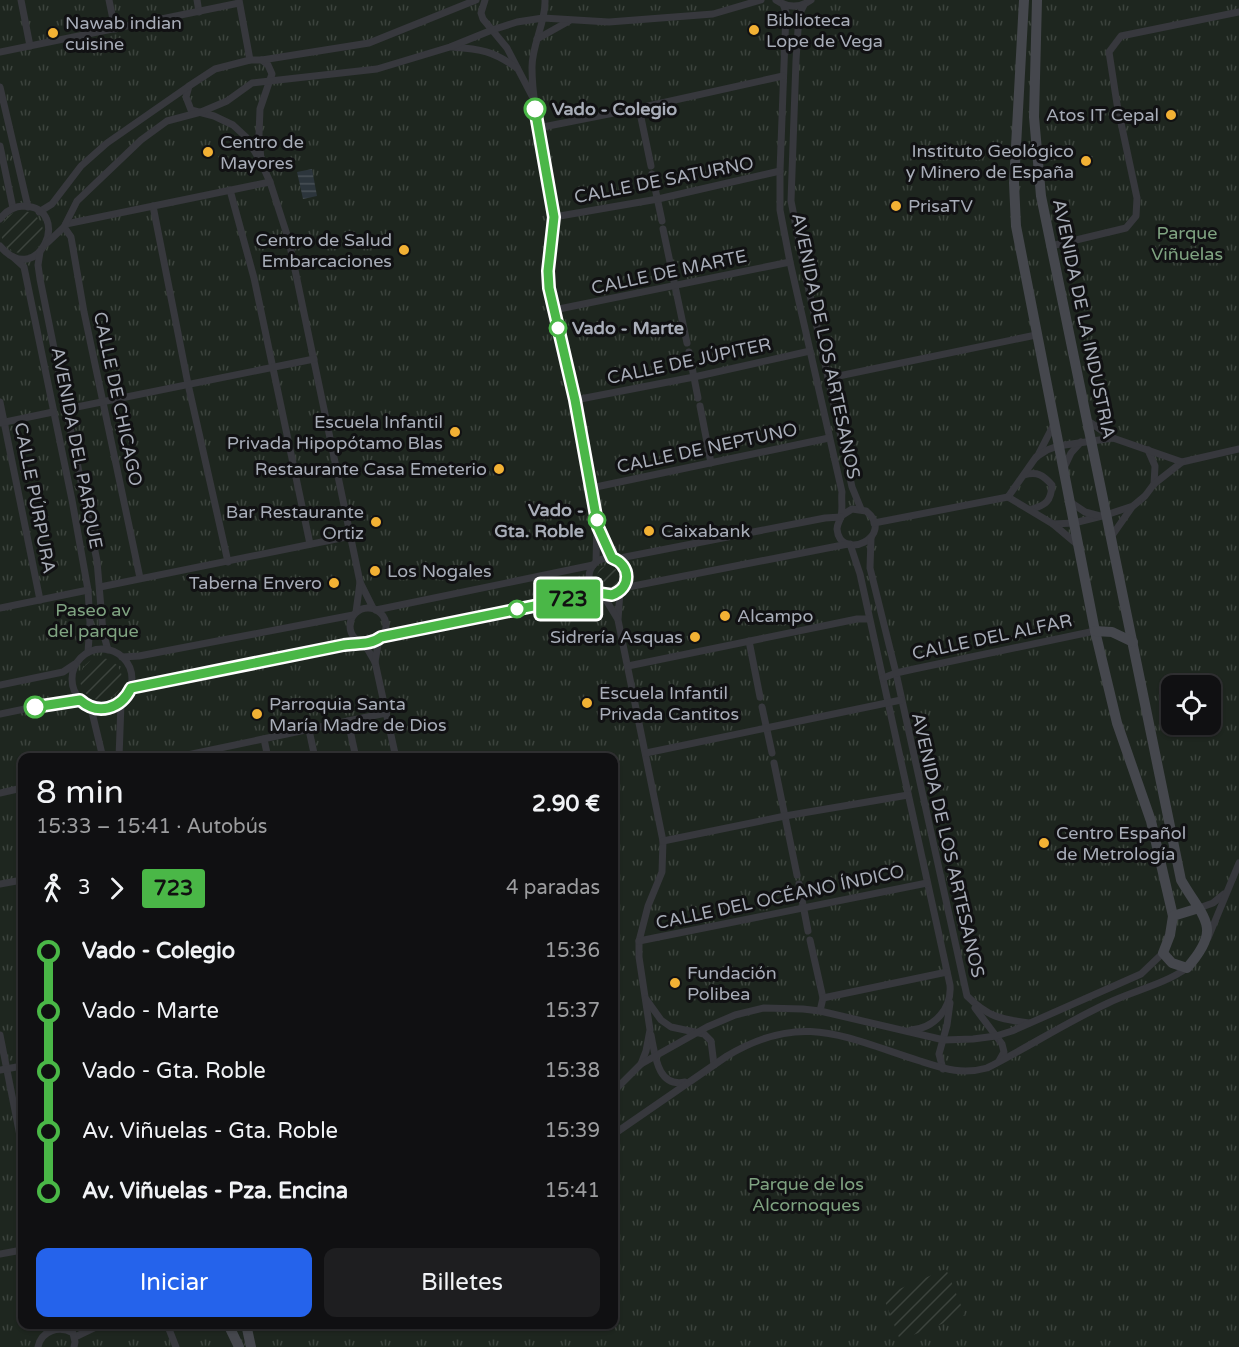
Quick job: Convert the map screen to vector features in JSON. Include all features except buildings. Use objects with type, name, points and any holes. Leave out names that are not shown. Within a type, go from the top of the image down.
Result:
[{"type":"street","points":[[21,0],[30,46]]},
{"type":"street","points":[[109,0],[115,29]]},
{"type":"street","points":[[197,0],[199,12]]},
{"type":"street","points":[[39,212],[52,204],[81,166],[107,143],[215,69],[250,60],[369,43],[476,0]]},
{"type":"street","points":[[485,0],[481,13],[483,19],[507,48],[533,98]]},
{"type":"street","points":[[545,0],[546,11],[532,64],[533,98],[554,217],[548,271],[598,527],[595,563],[589,579],[591,585],[618,620]]},
{"type":"street","points":[[0,255],[27,258],[40,252],[65,225],[77,201],[141,140],[167,121],[201,112],[226,101],[252,83],[377,69],[450,47],[513,23],[543,18],[609,22],[713,14],[761,0]]},
{"type":"street","points":[[780,2],[790,6],[804,5],[811,0]]},
{"type":"street","points":[[618,1087],[641,1064],[695,1033],[735,1015],[764,1008],[820,1011],[944,1040],[996,1035],[1142,974],[1163,953],[1170,935],[1173,916],[1153,830],[1117,723],[1095,631],[1016,226],[1014,183],[1024,0]]},
{"type":"street","name":"AVENIDA DE LA INDUSTRIA","points":[[1037,0],[1034,117],[1041,196],[1088,421],[1087,441],[1103,516],[1112,537],[1181,880],[1206,923],[1208,938]]},
{"type":"street","points":[[0,52],[239,2],[250,60]]},
{"type":"street","name":"AVENIDA DE LOS ARTESANOS","points":[[780,2],[786,12],[780,210],[842,492],[841,516]]},
{"type":"street","name":"AVENIDA DE LOS ARTESANOS","points":[[804,5],[799,15],[796,60],[791,201],[852,487],[861,509]]},
{"type":"street","points":[[1051,246],[1126,228],[1136,216],[1137,198],[1117,104],[1109,52],[1121,36],[1239,12]]},
{"type":"street","points":[[537,39],[571,20]]},
{"type":"street","points":[[450,47],[474,48],[498,55],[518,69]]},
{"type":"street","points":[[261,162],[260,109],[272,74],[268,65],[262,60]]},
{"type":"street","points":[[538,128],[783,76]]},
{"type":"street","points":[[189,86],[186,97],[191,110],[233,125],[246,137],[270,182],[289,241],[360,582],[375,609],[385,620],[386,627],[380,638],[375,662]]},
{"type":"street","points":[[0,87],[27,207]]},
{"type":"street","points":[[639,108],[651,166]]},
{"type":"street","points":[[0,146],[13,208]]},
{"type":"street","name":"CALLE DE SATURNO","points":[[554,217],[658,199],[780,171]]},
{"type":"street","points":[[652,174],[662,220]]},
{"type":"street","points":[[65,225],[270,182]]},
{"type":"street","points":[[230,190],[254,278],[310,544]]},
{"type":"street","points":[[153,206],[188,384],[228,561]]},
{"type":"street","points":[[0,219],[13,208],[27,207],[39,212],[48,226],[47,243]]},
{"type":"street","name":"CALLE DE CHICAGO","points":[[65,225],[71,237],[102,401],[140,578]]},
{"type":"street","points":[[663,229],[687,343]]},
{"type":"street","name":"AVENIDA DEL PARQUE","points":[[0,246],[24,267],[88,590],[90,623],[88,652]]},
{"type":"street","name":"AVENIDA DEL PARQUE","points":[[40,252],[38,265],[40,279],[100,587],[103,632],[108,650]]},
{"type":"street","name":"CALLE DE MARTE","points":[[554,310],[790,262]]},
{"type":"street","points":[[829,378],[1036,336]]},
{"type":"street","name":"CALLE DE JÚPITER","points":[[575,400],[810,351]]},
{"type":"street","points":[[689,352],[698,398]]},
{"type":"street","points":[[67,409],[314,359]]},
{"type":"street","name":"CALLE PÚRPURA","points":[[0,402],[2,422],[40,600]]},
{"type":"street","points":[[700,406],[711,463]]},
{"type":"street","points":[[2,422],[53,412]]},
{"type":"street","points":[[1088,421],[1113,438],[1182,462]]},
{"type":"street","points":[[1008,497],[1036,457],[1054,424]]},
{"type":"street","name":"CALLE DE NEPTUNO","points":[[591,488],[829,438]]},
{"type":"street","points":[[1036,457],[1058,446],[1113,438]]},
{"type":"street","points":[[1063,470],[1071,453],[1087,441]]},
{"type":"street","points":[[1112,537],[1133,506],[1154,484],[1182,462],[1239,449]]},
{"type":"street","points":[[1148,450],[1155,466],[1154,484]]},
{"type":"street","points":[[1024,475],[1032,473],[1044,476],[1052,485],[1051,497],[1045,506],[1032,509]]},
{"type":"street","points":[[874,523],[1008,497],[1032,509],[1078,545]]},
{"type":"street","points":[[1070,502],[1085,512],[1103,516]]},
{"type":"street","points":[[1053,524],[1074,523],[1133,506]]},
{"type":"street","points":[[131,688],[369,643],[380,638],[600,594],[612,595],[622,590],[849,544],[863,544],[870,538],[875,528],[870,514],[861,509],[852,508],[841,516],[838,522],[839,534],[849,544]]},
{"type":"street","points":[[613,559],[841,516]]},
{"type":"street","points":[[598,527],[613,559]]},
{"type":"street","points":[[100,587],[351,536]]},
{"type":"street","name":"AVENIDA DE LOS ARTESANOS","points":[[870,538],[870,568],[896,673],[967,996],[996,1035]]},
{"type":"street","name":"AVENIDA DE LOS ARTESANOS","points":[[849,544],[860,574],[947,972],[951,995],[944,1040],[939,1053],[943,1069]]},
{"type":"street","points":[[122,657],[355,613],[367,608],[375,609],[595,563],[606,558],[620,562],[627,578],[622,590],[618,620],[663,841],[662,872],[648,906],[639,941],[639,957],[658,1068],[666,1078],[679,1083],[688,1082]]},
{"type":"street","points":[[360,582],[355,613],[350,627],[355,639],[362,643],[375,662],[395,753]]},
{"type":"street","points":[[0,608],[88,590]]},
{"type":"street","points":[[628,666],[864,618],[869,619]]},
{"type":"street","points":[[1095,631],[1112,632],[1133,642]]},
{"type":"street","name":"CALLE DEL ALFAR","points":[[896,673],[1095,631]]},
{"type":"street","points":[[748,641],[760,697]]},
{"type":"street","points":[[0,685],[63,672],[88,652],[108,650],[122,657],[131,672],[131,688],[121,703],[119,753]]},
{"type":"street","points":[[75,664],[72,684],[80,700],[91,708],[106,709],[121,703]]},
{"type":"street","points":[[883,678],[896,673]]},
{"type":"street","points":[[0,714],[68,700],[80,700]]},
{"type":"street","name":"AVENIDA DE LOS ARTESANOS","points":[[888,703],[901,700]]},
{"type":"street","points":[[646,753],[888,703]]},
{"type":"street","points":[[762,707],[772,753]]},
{"type":"street","points":[[91,708],[102,753]]},
{"type":"street","points":[[197,753],[386,713]]},
{"type":"street","points":[[348,722],[355,753]]},
{"type":"street","points":[[309,729],[314,753]]},
{"type":"street","points":[[264,739],[267,753]]},
{"type":"street","points":[[774,763],[797,875]]},
{"type":"street","points":[[0,793],[18,789]]},
{"type":"street","points":[[663,841],[785,816],[908,795]]},
{"type":"street","points":[[618,1131],[747,1044],[784,1032],[804,1031],[834,1035],[943,1069],[971,1073],[987,1068],[1080,1017],[1187,968],[1200,953],[1208,938],[1239,863]]},
{"type":"street","points":[[0,884],[18,881]]},
{"type":"street","name":"CALLE DEL OCÉANO ÍNDICO","points":[[639,941],[927,883]]},
{"type":"street","points":[[799,884],[808,931]]},
{"type":"street","points":[[1173,916],[1221,898],[1227,889]]},
{"type":"street","points":[[810,940],[823,998],[820,1011]]},
{"type":"street","points":[[1163,953],[1172,963],[1187,968]]},
{"type":"street","points":[[823,998],[947,972]]},
{"type":"street","name":"AVENIDA DE LOS ARTESANOS","points":[[903,1031],[922,1028],[934,1023],[943,1013],[951,995]]},
{"type":"street","name":"AVENIDA DE LOS ARTESANOS","points":[[967,996],[980,1009],[997,1018],[1029,1023]]},
{"type":"street","points":[[645,997],[661,1020],[671,1028],[704,1034],[711,1041],[714,1065]]},
{"type":"street","points":[[641,1064],[650,1030]]},
{"type":"street","points":[[0,1035],[3,1069],[18,1130]]},
{"type":"street","points":[[996,1035],[1004,1052],[998,1063]]},
{"type":"street","points":[[3,1069],[18,1066]]},
{"type":"street","points":[[0,1254],[18,1251]]},
{"type":"street","points":[[38,1347],[41,1338],[56,1329]]},
{"type":"street","points":[[64,1329],[75,1337]]},
{"type":"street","points":[[75,1337],[92,1329]]},
{"type":"street","points":[[169,1329],[176,1347]]},
{"type":"street","points":[[230,1329],[239,1347]]},
{"type":"street","points":[[247,1329],[251,1347]]},
{"type":"street","points":[[74,1347],[75,1337]]},
{"type":"green space","points":[[0,0],[1239,0],[1239,1347],[0,1347]]},
{"type":"green space","points":[[22,211],[37,217],[43,232],[37,247],[22,253],[7,247],[1,232],[7,217]]},
{"type":"green space","points":[[604,566],[612,566],[619,573],[619,581],[612,588],[604,588],[597,581],[597,573]]},
{"type":"green space","points":[[101,658],[116,664],[122,679],[116,694],[101,700],[86,694],[80,679],[86,664]]},
{"type":"green space","points":[[946,1269],[965,1315],[900,1340],[883,1296]]},
{"type":"shaded area","points":[[312,169],[317,196],[303,199],[297,172]]},
{"type":"bus line","name":"723","points":[[35,707],[68,700],[80,700],[91,708],[106,709],[121,703],[131,688],[344,645],[374,642],[381,637],[598,593],[612,595],[623,588],[627,578],[624,567],[612,558],[598,527],[575,400],[549,288],[548,271],[554,217],[535,109]]},
{"type":"place","name":"Biblioteca Lope de Vega","points":[[754,30]]},
{"type":"place","name":"Nawab indian cuisine","points":[[53,33]]},
{"type":"place","name":"Vado - Colegio","points":[[535,109]]},
{"type":"place","name":"Atos IT Cepal","points":[[1171,115]]},
{"type":"place","name":"Centro de Mayores","points":[[208,152]]},
{"type":"place","name":"Instituto Geológico y Minero de España","points":[[1086,161]]},
{"type":"place","name":"PrisaTV","points":[[896,206]]},
{"type":"place","name":"Centro de Salud Embarcaciones","points":[[404,250]]},
{"type":"place","name":"Vado - Marte","points":[[558,328]]},
{"type":"place","name":"Escuela Infantil Privada Hipopótamo Blas","points":[[455,432]]},
{"type":"place","name":"Restaurante Casa Emeterio","points":[[499,469]]},
{"type":"place","name":"Vado - Gta. Roble","points":[[597,520]]},
{"type":"place","name":"Bar Restaurante Ortiz","points":[[376,522]]},
{"type":"place","name":"Caixabank","points":[[649,531]]},
{"type":"place","name":"Los Nogales","points":[[375,571]]},
{"type":"place","name":"Taberna Envero","points":[[334,583]]},
{"type":"place","name":"Alcampo","points":[[725,616]]},
{"type":"place","name":"Sidrería Asquas","points":[[695,637]]},
{"type":"place","name":"Escuela Infantil Privada Cantitos","points":[[587,703]]},
{"type":"place","name":"Parroquia Santa María Madre de Dios","points":[[257,714]]},
{"type":"place","name":"Centro Español de Metrología","points":[[1044,843]]},
{"type":"place","name":"Fundación Polibea","points":[[675,983]]},
{"type":"park label","name":"Parque Viñuelas","points":[[1187,243]]},
{"type":"park label","name":"Paseo av del parque","points":[[93,620]]},
{"type":"park label","name":"Parque de los Alcornoques","points":[[806,1194]]}]
